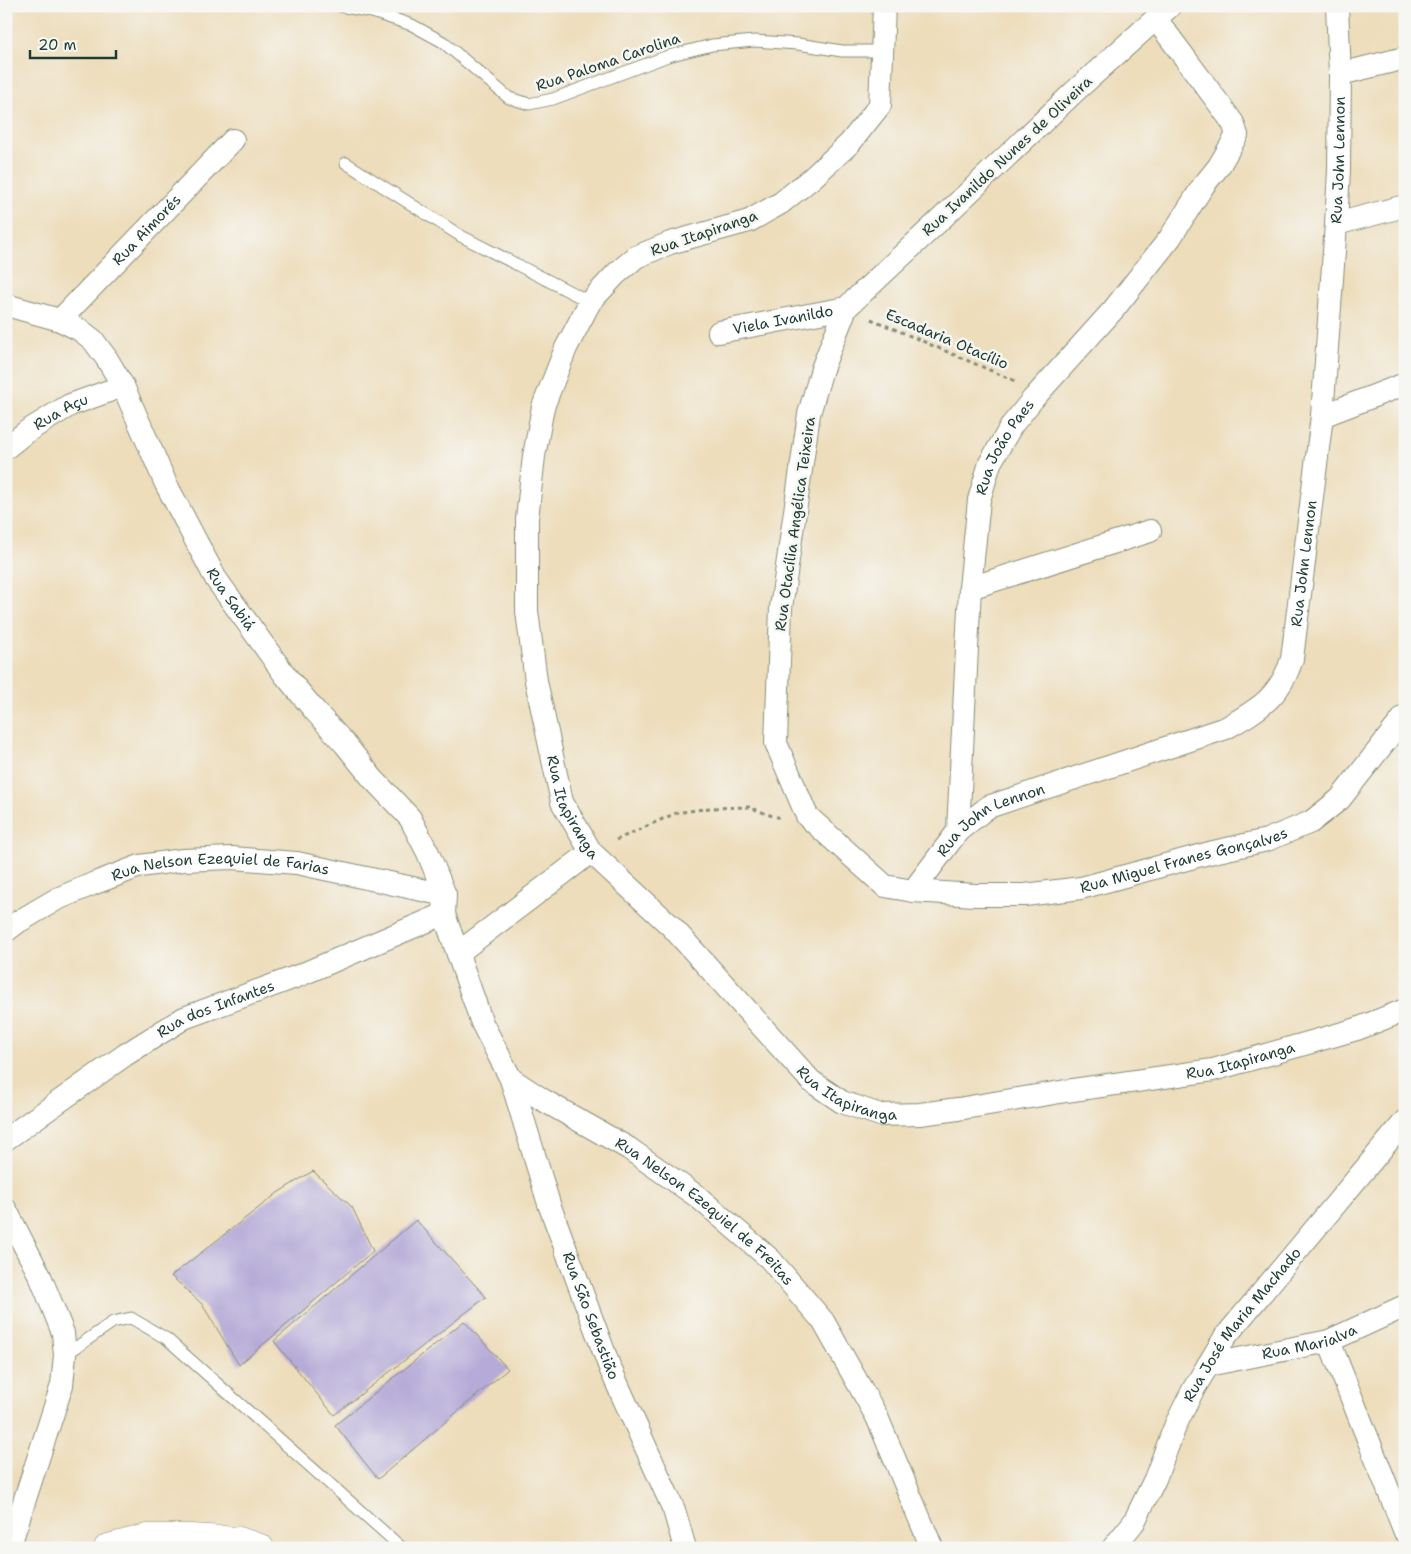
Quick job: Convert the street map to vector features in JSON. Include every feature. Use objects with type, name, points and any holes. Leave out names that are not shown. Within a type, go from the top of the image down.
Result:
[{"type":"main road","points":[[108,1548],[147,1538],[191,1538],[244,1545]]},
{"type":"street","name":"Rua Itapiranga","points":[[884,6],[880,105],[850,143],[781,203],[749,221],[670,243],[636,257],[616,274],[590,302],[566,348],[543,407],[534,456],[527,519],[527,611],[536,681],[562,802],[591,852],[672,927],[811,1081],[842,1102],[880,1115],[920,1114],[958,1110],[1066,1091],[1213,1070],[1357,1029],[1405,1010]]},
{"type":"street","name":"Rua John Lennon","points":[[913,891],[958,831],[988,807],[1226,728],[1248,716],[1270,699],[1286,676],[1292,659],[1322,416],[1339,170],[1340,74],[1337,6]]},
{"type":"street","name":"Rua João Paes","points":[[958,831],[970,588],[980,500],[990,463],[1012,425],[1114,309],[1170,238],[1203,186],[1219,166],[1237,134],[1233,123],[1163,12]]},
{"type":"street","name":"Rua Ivanildo Nunes de Oliveira","points":[[846,308],[1074,92],[1163,12]]},
{"type":"street","points":[[1340,74],[1405,58]]},
{"type":"street","name":"Rua Aimorés","points":[[60,320],[233,140]]},
{"type":"street","points":[[1336,224],[1405,206]]},
{"type":"street","name":"Rua Sabiá","points":[[6,305],[60,320],[80,330],[93,340],[107,359],[123,386],[166,484],[216,579],[285,675],[373,779],[410,818],[428,853],[445,905]]},
{"type":"street","name":"Viela Ivanildo","points":[[719,332],[846,308]]},
{"type":"street","name":"Rua Otacília Angélica Teixeira","points":[[846,308],[822,369],[809,414],[781,608],[776,743],[807,816],[885,886],[913,891]]},
{"type":"street","points":[[1322,416],[1405,384]]},
{"type":"street","name":"Rua Açu","points":[[6,448],[26,432],[70,405],[123,386]]},
{"type":"street","points":[[970,588],[1150,531]]},
{"type":"street","name":"Rua Miguel Franes Gonçalves","points":[[913,891],[1024,896],[1081,888],[1209,853],[1267,840],[1312,822],[1340,799],[1405,716]]},
{"type":"street","points":[[458,953],[591,852]]},
{"type":"street","name":"Rua Nelson Ezequiel de Farias","points":[[6,931],[57,899],[95,883],[140,866],[183,860],[232,858],[297,863],[445,905]]},
{"type":"street","name":"Rua Nelson Ezequiel de Freitas","points":[[445,905],[458,953],[482,1023],[511,1079],[543,1100],[628,1148],[690,1191],[770,1259],[823,1321],[877,1417],[932,1548]]},
{"type":"street","name":"Rua dos Infantes","points":[[6,1139],[125,1055],[184,1018],[298,976],[445,905]]},
{"type":"street","name":"Rua São Sebastião","points":[[511,1079],[549,1204],[610,1368],[674,1510],[685,1548]]},
{"type":"street","name":"Rua José Maria Machado","points":[[1112,1548],[1134,1522],[1155,1479],[1176,1424],[1193,1390],[1225,1337],[1405,1121]]},
{"type":"street","points":[[6,1210],[40,1276],[51,1303],[63,1333],[65,1355],[62,1385],[9,1548]]},
{"type":"street","name":"Rua Marialva","points":[[1208,1365],[1328,1341],[1405,1306]]},
{"type":"street","points":[[1328,1341],[1405,1532]]},
{"type":"lane","name":"Rua Paloma Carolina","points":[[340,6],[372,12],[412,25],[443,42],[509,98],[528,104],[553,99],[668,56],[712,45],[754,41],[842,50],[882,51]]},
{"type":"lane","points":[[346,164],[461,236],[590,302]]},
{"type":"lane","points":[[65,1355],[114,1322],[131,1318],[167,1339],[392,1537],[402,1548]]},
{"type":"path","name":"Escadaria Otacílio","points":[[846,308],[1040,391]]},
{"type":"path","points":[[591,852],[676,813],[710,808],[749,807],[775,817],[807,816]]},
{"type":"building","points":[[313,1171],[352,1207],[373,1251],[239,1365],[202,1304],[171,1276],[279,1192]]},
{"type":"building","points":[[416,1220],[486,1297],[334,1415],[274,1341]]},
{"type":"building","points":[[464,1321],[508,1369],[378,1479],[335,1425]]}]
